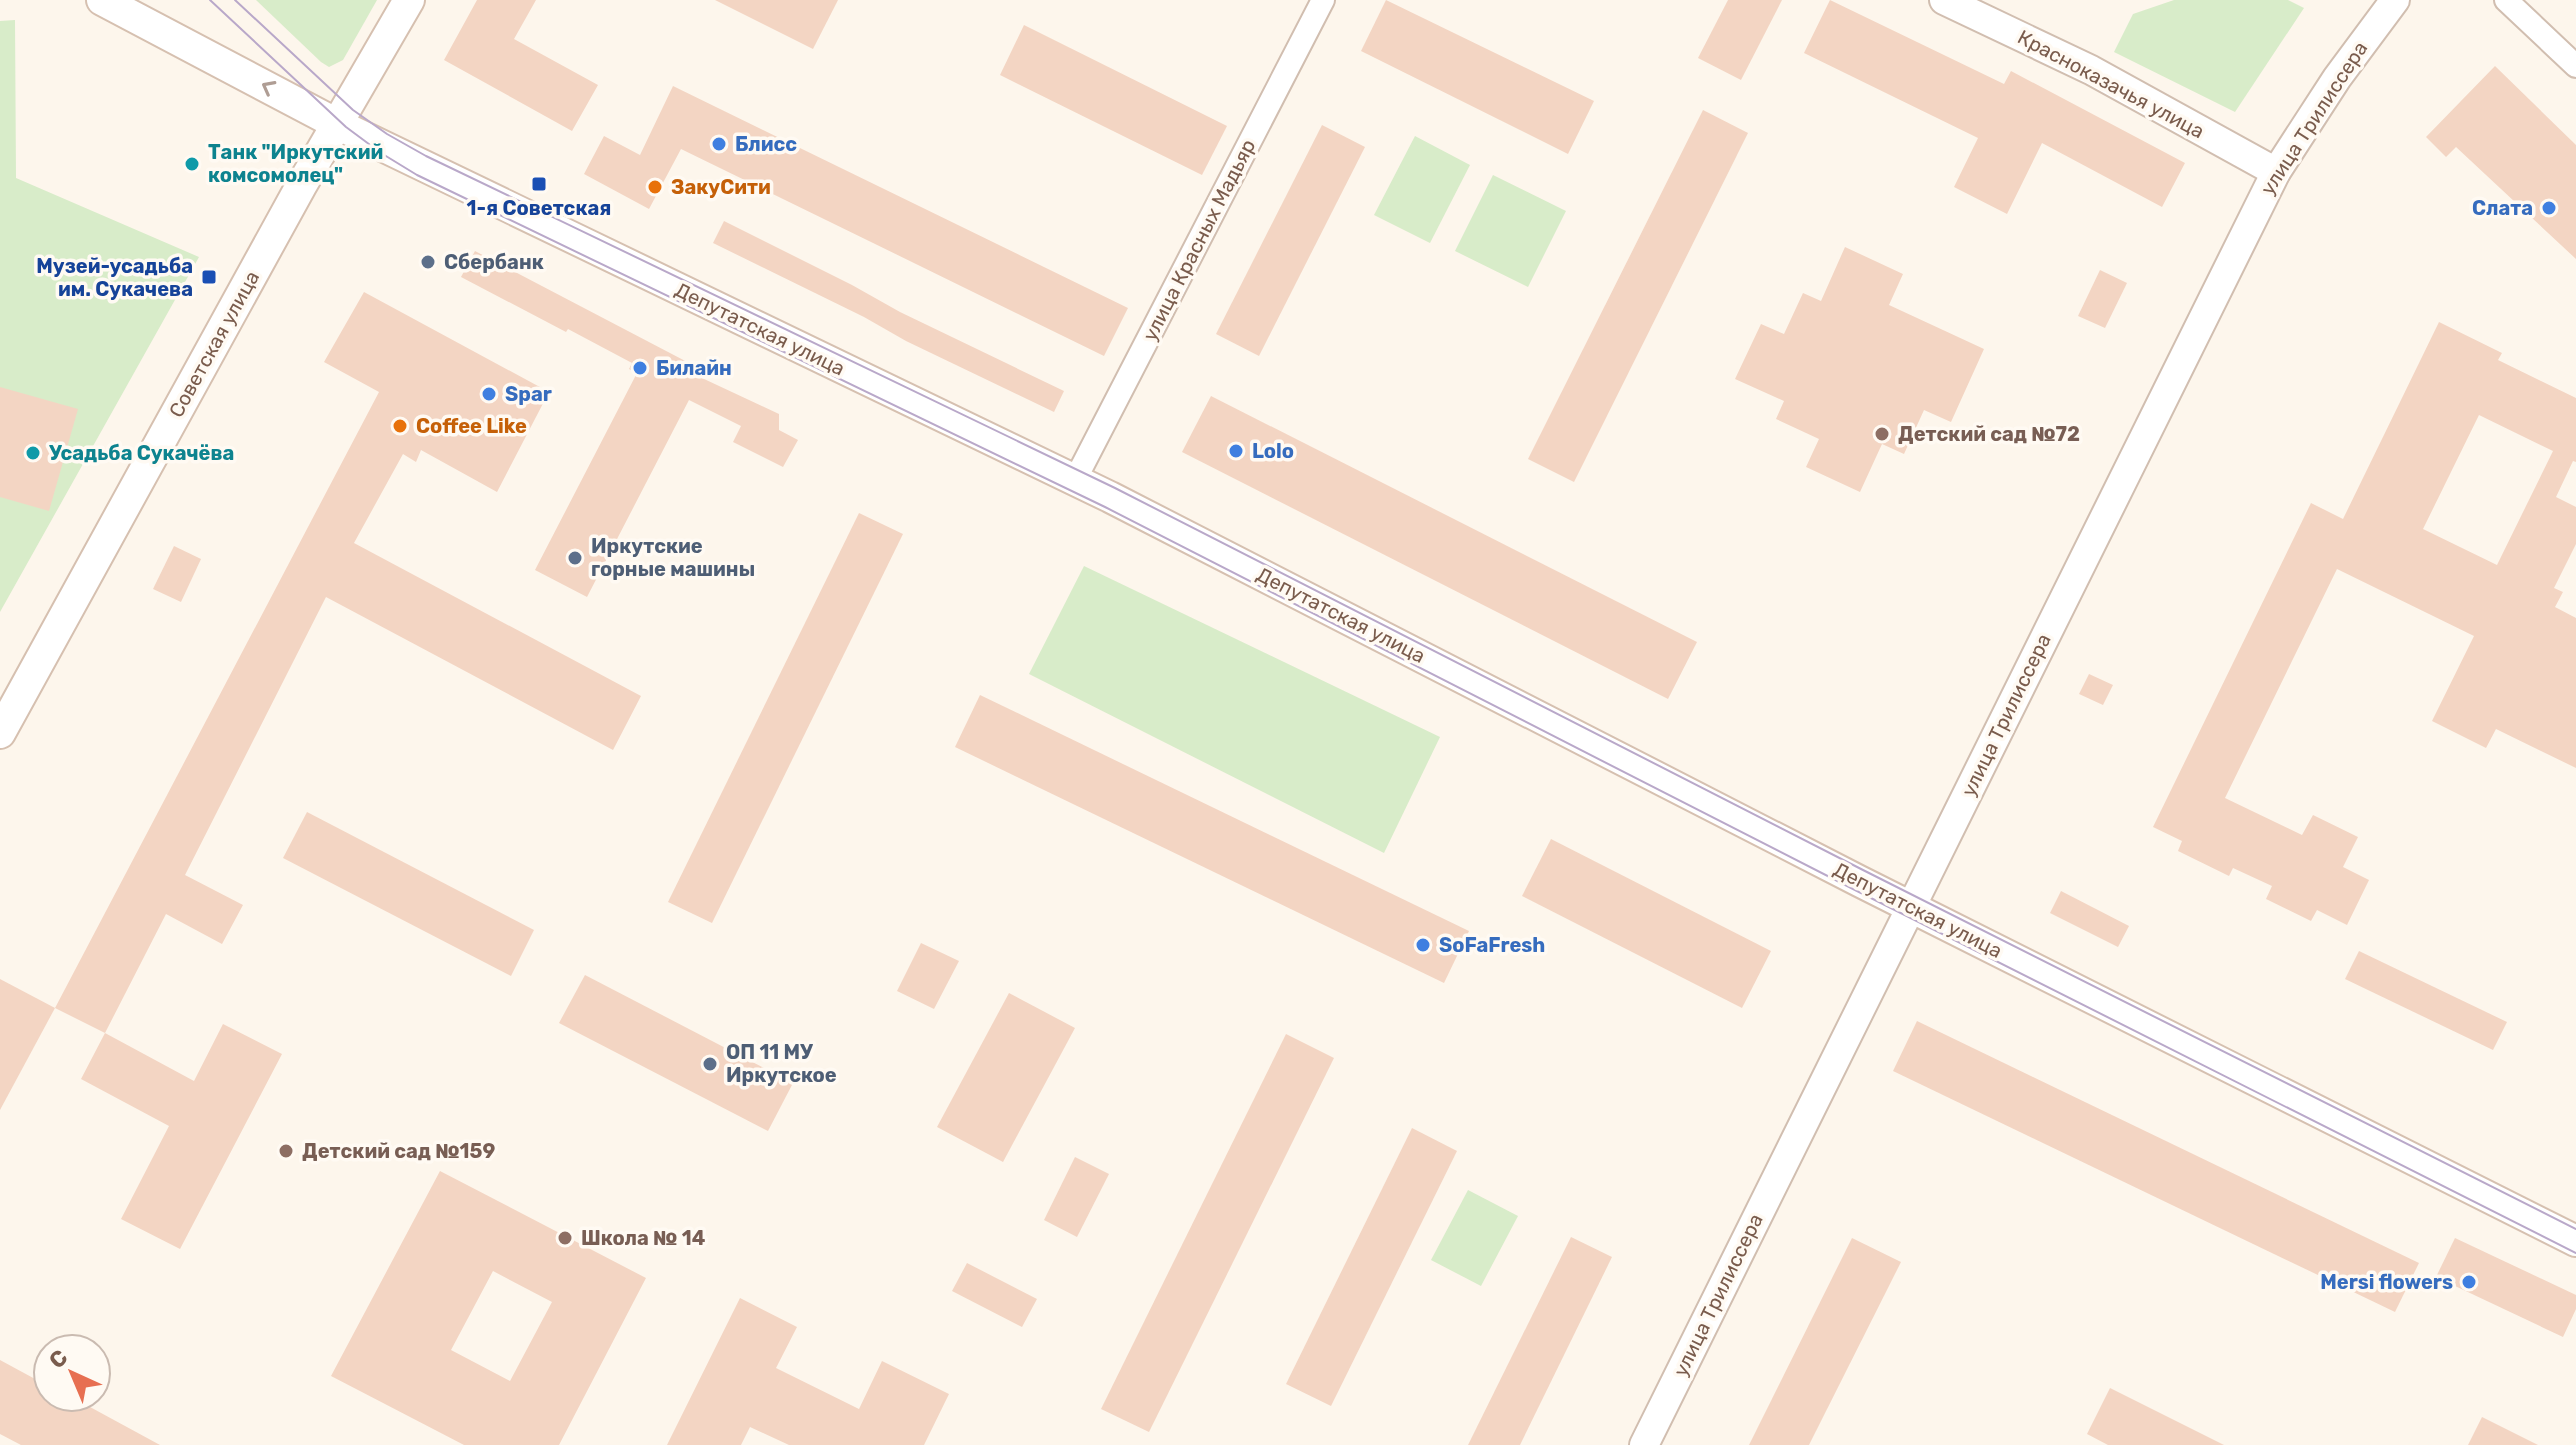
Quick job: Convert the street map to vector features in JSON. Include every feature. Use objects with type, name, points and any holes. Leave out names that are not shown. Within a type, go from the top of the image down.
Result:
[{"type":"main road","name":"Депутатская улица","points":[[102,0],[337,124],[1075,480],[2576,1241]]},
{"type":"main road","name":"Советская улица","points":[[0,733],[337,124],[409,0]]},
{"type":"street","name":"улица Красных Мадьяр","points":[[1075,480],[1323,0]]},
{"type":"street","name":"Красноказачья улица","points":[[1944,0],[2091,70],[2276,172]]},
{"type":"street","name":"улица Трилиссера","points":[[1644,1445],[2276,172],[2337,78],[2395,0]]},
{"type":"street","points":[[2506,0],[2576,66]]},
{"type":"green space","points":[[256,0],[377,0],[343,60],[329,67]]},
{"type":"green space","points":[[2174,0],[2288,0],[2304,8],[2235,112],[2114,52],[2133,14]]},
{"type":"green space","points":[[15,20],[16,178],[199,257],[0,612],[0,21]]},
{"type":"green space","points":[[1415,136],[1470,165],[1430,243],[1374,215]]},
{"type":"green space","points":[[1493,175],[1566,211],[1528,287],[1455,251]]},
{"type":"green space","points":[[1084,566],[1440,737],[1384,853],[1029,674]]},
{"type":"green space","points":[[1468,1190],[1518,1216],[1481,1286],[1431,1260]]},
{"type":"building","points":[[477,0],[536,0],[514,39],[598,85],[572,131],[444,60]]},
{"type":"building","points":[[715,0],[838,0],[813,49]]},
{"type":"building","points":[[1386,0],[1594,101],[1568,154],[1361,51]]},
{"type":"building","points":[[1728,0],[1782,0],[1741,80],[1698,58]]},
{"type":"building","points":[[1830,0],[2004,84],[2011,71],[2185,163],[2162,207],[2042,143],[2007,214],[1954,187],[1978,138],[1804,53]]},
{"type":"building","points":[[1024,25],[1227,126],[1202,175],[1000,75]]},
{"type":"building","name":"Слата","points":[[2495,66],[2576,145],[2576,259],[2456,147],[2446,157],[2426,137]]},
{"type":"building","points":[[673,86],[1128,308],[1104,356],[681,149],[649,209],[584,174],[604,136],[640,155]]},
{"type":"building","points":[[1703,110],[1748,133],[1574,482],[1528,459]]},
{"type":"building","points":[[1322,125],[1365,147],[1259,356],[1216,334]]},
{"type":"building","points":[[724,221],[900,312],[1064,391],[1054,412],[713,243]]},
{"type":"building","points":[[1845,247],[1903,274],[1889,305],[1984,349],[1951,422],[1924,410],[1904,454],[1882,444],[1860,492],[1806,467],[1819,439],[1776,419],[1784,401],[1735,379],[1761,324],[1784,334],[1803,293],[1821,301]]},
{"type":"building","points":[[475,251],[691,364],[687,371],[779,414],[779,430],[798,440],[783,467],[733,442],[741,426],[689,400],[587,597],[535,570],[637,373],[629,369],[632,363],[461,277]]},
{"type":"building","points":[[2100,270],[2127,283],[2105,328],[2078,316]]},
{"type":"building","points":[[364,292],[549,392],[497,492],[421,450],[416,462],[403,454],[354,543],[641,696],[613,750],[326,597],[185,875],[243,905],[222,944],[166,914],[105,1033],[55,1008],[379,392],[324,362]]},
{"type":"building","points":[[2439,322],[2502,353],[2498,360],[2576,398],[2576,462],[2573,461],[2556,497],[2576,507],[2576,544],[2554,588],[2563,592],[2555,607],[2576,618],[2576,768],[2496,729],[2486,748],[2432,721],[2474,636],[2337,569],[2225,798],[2302,835],[2313,815],[2358,837],[2343,867],[2369,880],[2347,925],[2317,910],[2311,921],[2266,899],[2272,886],[2233,868],[2229,876],[2178,851],[2182,841],[2153,827],[2311,503],[2343,519]],"holes":[[[2479,415],[2553,451],[2497,565],[2423,529]]]},
{"type":"building","name":"Усадьба Сукачёва","points":[[0,387],[78,409],[49,511],[0,497]]},
{"type":"building","points":[[1211,396],[1697,642],[1668,699],[1182,452]]},
{"type":"building","points":[[859,513],[903,534],[712,923],[668,902]]},
{"type":"building","points":[[174,546],[201,559],[181,602],[153,589]]},
{"type":"building","points":[[2089,674],[2113,685],[2103,705],[2079,694]]},
{"type":"building","points":[[980,695],[1469,931],[1444,983],[955,747]]},
{"type":"building","points":[[307,812],[534,930],[511,976],[283,858]]},
{"type":"building","points":[[1551,839],[1771,951],[1742,1008],[1522,896]]},
{"type":"building","points":[[2061,891],[2129,926],[2118,947],[2050,913]]},
{"type":"building","points":[[921,943],[959,961],[934,1009],[897,991]]},
{"type":"building","points":[[2359,951],[2507,1022],[2493,1050],[2345,979]]},
{"type":"building","points":[[585,975],[793,1083],[768,1131],[559,1023]]},
{"type":"building","points":[[0,979],[55,1008],[0,1110]]},
{"type":"building","points":[[1009,993],[1075,1028],[1003,1162],[937,1127]]},
{"type":"building","points":[[1917,1021],[2419,1263],[2395,1312],[1893,1071]]},
{"type":"building","points":[[223,1024],[282,1054],[180,1249],[121,1219],[169,1126],[81,1079],[105,1033],[194,1081]]},
{"type":"building","points":[[1286,1034],[1334,1058],[1149,1432],[1101,1409]]},
{"type":"building","points":[[1412,1128],[1457,1151],[1331,1406],[1286,1384]]},
{"type":"building","points":[[1075,1157],[1109,1174],[1077,1237],[1044,1220]]},
{"type":"building","points":[[440,1171],[646,1278],[559,1445],[464,1445],[331,1376]],"holes":[[[493,1271],[552,1302],[510,1381],[451,1350]]]},
{"type":"building","points":[[1571,1237],[1612,1257],[1520,1445],[1468,1445]]},
{"type":"building","points":[[1852,1238],[1901,1262],[1809,1445],[1749,1445]]},
{"type":"building","points":[[2455,1238],[2576,1295],[2576,1309],[2563,1337],[2436,1277]]},
{"type":"building","points":[[967,1263],[1037,1299],[1022,1327],[952,1291]]},
{"type":"building","points":[[740,1298],[797,1327],[776,1368],[859,1409],[882,1361],[949,1394],[924,1445],[789,1445],[750,1427],[741,1445],[667,1445]]},
{"type":"building","points":[[0,1360],[32,1377],[32,1413],[101,1413],[160,1445],[21,1445],[0,1434]]},
{"type":"building","points":[[2110,1388],[2224,1445],[2108,1445],[2087,1434]]},
{"type":"building","points":[[2482,1417],[2538,1445],[2468,1445]]},
{"type":"tram line","points":[[210,0],[346,127],[417,175],[1105,507],[2576,1253]]},
{"type":"tram line","points":[[235,0],[353,110],[426,156],[1115,488],[2576,1229]]},
{"type":"place","name":"Блисс","points":[[719,144]]},
{"type":"place","name":"Танк \"Иркутский комсомолец\"","points":[[192,164]]},
{"type":"place","name":"1-я Советская","points":[[539,184]]},
{"type":"place","name":"ЗакуСити","points":[[655,187]]},
{"type":"place","name":"Слата","points":[[2549,208]]},
{"type":"place","name":"Сбербанк","points":[[428,262]]},
{"type":"place","name":"Музей-усадьба им. Сукачева","points":[[209,277]]},
{"type":"place","name":"Билайн","points":[[640,368]]},
{"type":"place","name":"Spar","points":[[489,394]]},
{"type":"place","name":"Coffee Like","points":[[400,426]]},
{"type":"place","name":"Детский сад №72","points":[[1882,434]]},
{"type":"place","name":"Lolo","points":[[1236,451]]},
{"type":"place","name":"Усадьба Сукачёва","points":[[33,453]]},
{"type":"place","name":"Иркутские горные машины","points":[[575,558]]},
{"type":"place","name":"SoFaFresh","points":[[1423,945]]},
{"type":"place","name":"ОП 11 МУ Иркутское","points":[[710,1064]]},
{"type":"place","name":"Детский сад №159","points":[[286,1151]]},
{"type":"place","name":"Школа № 14","points":[[565,1238]]},
{"type":"place","name":"Mersi flowers","points":[[2469,1282]]}]
